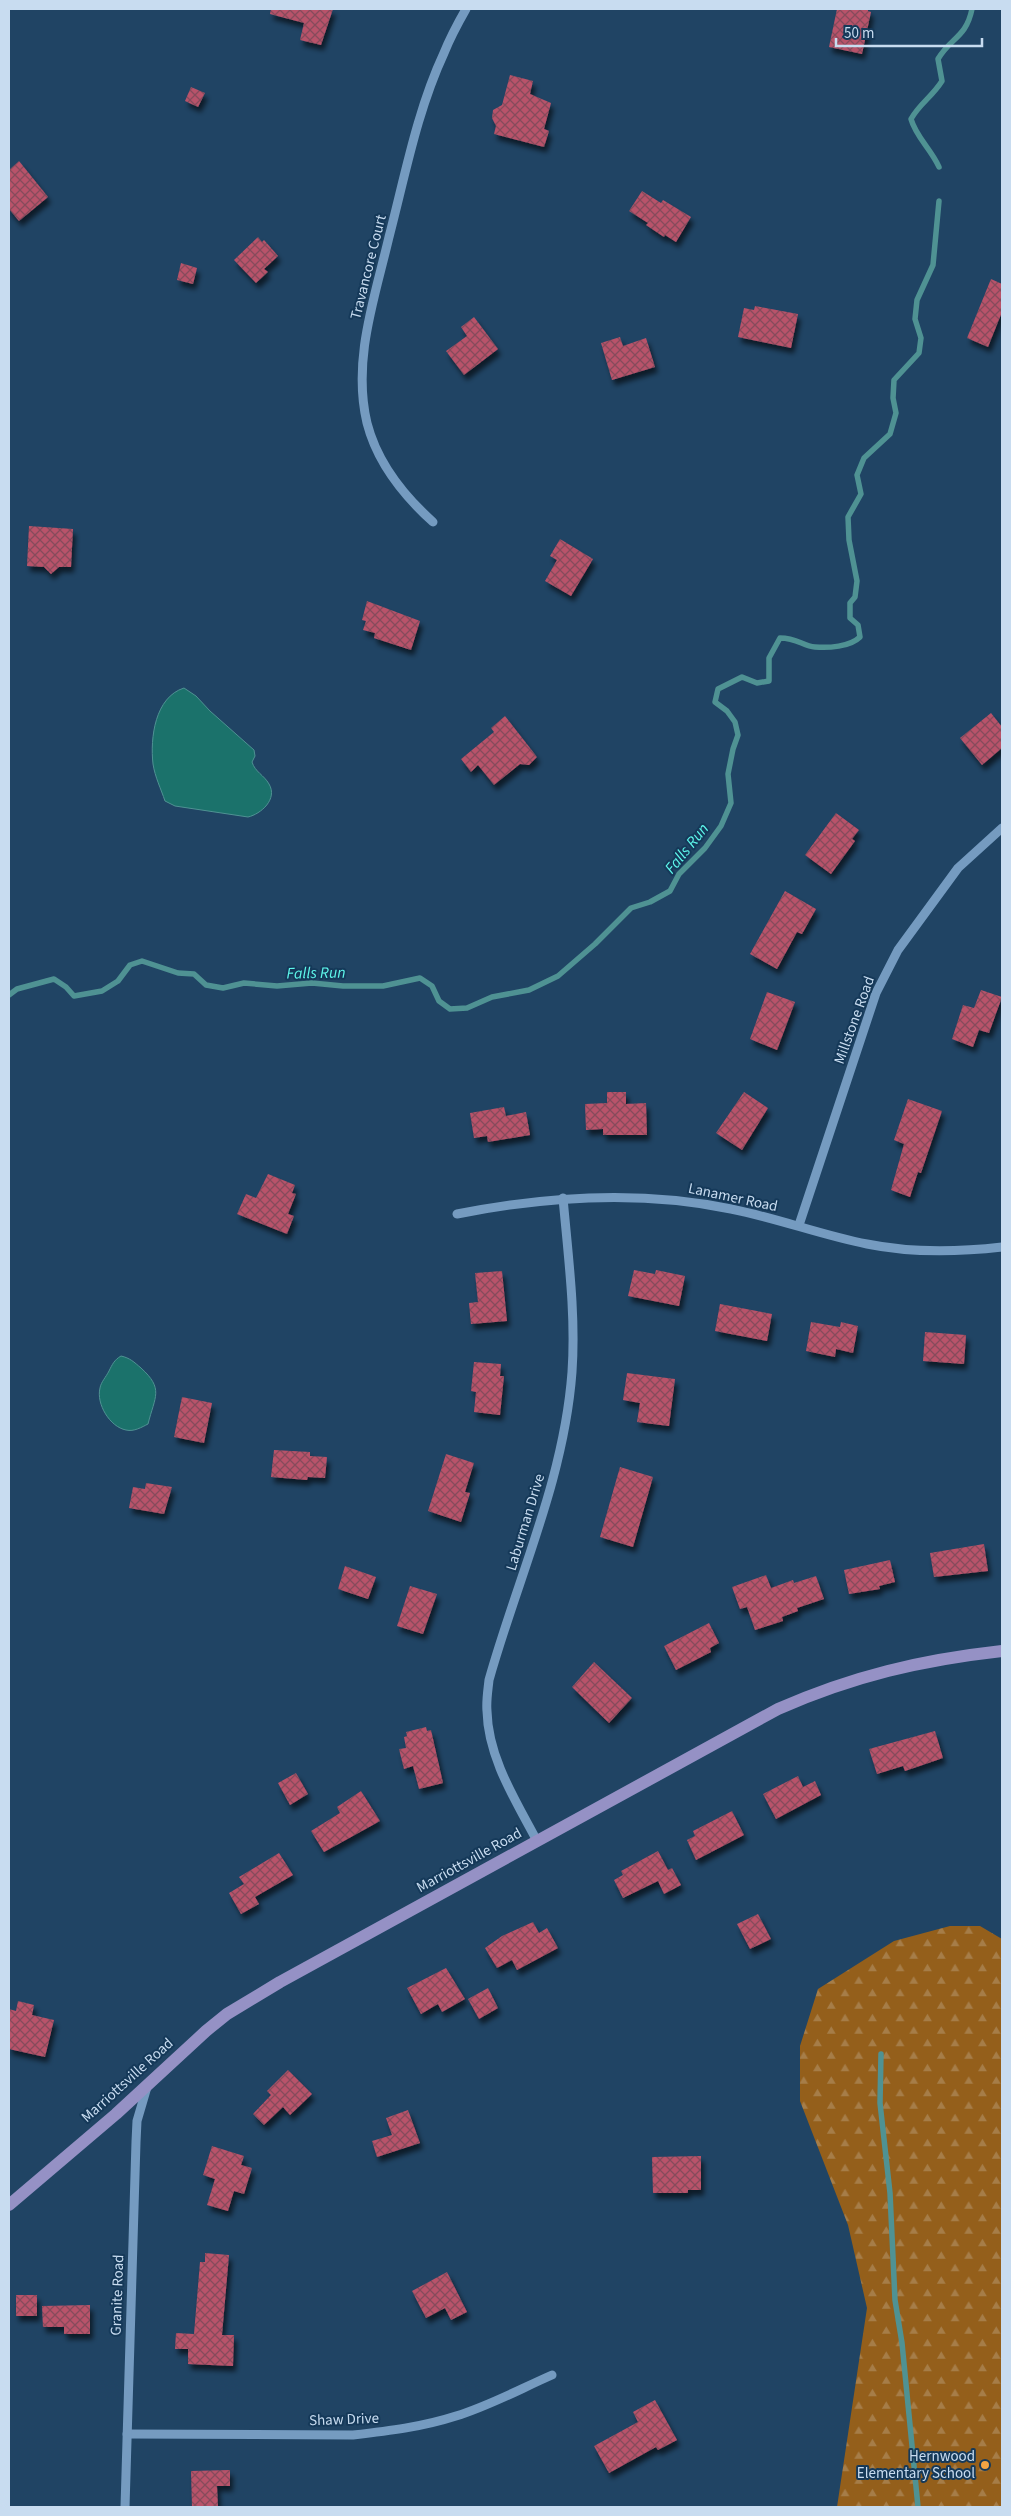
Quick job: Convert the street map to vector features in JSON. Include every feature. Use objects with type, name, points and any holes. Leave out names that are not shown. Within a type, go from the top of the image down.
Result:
[{"type":"main road","name":"Marriottsville Road","points":[[9,2204],[148,2085],[190,2044],[227,2014],[280,1982],[751,1723],[827,1688],[897,1667],[956,1656],[1002,1651]]},
{"type":"street","name":"Travancore Court","points":[[433,522],[411,502],[394,482],[381,455],[368,425],[363,398],[362,372],[372,306],[412,148],[443,53],[466,9]]},
{"type":"street","name":"Millstone Road","points":[[799,1226],[876,993],[898,950],[958,868],[1002,828]]},
{"type":"street","name":"Lanamer Road","points":[[457,1214],[507,1204],[563,1198],[673,1199],[730,1209],[867,1244],[918,1250],[972,1250],[1002,1246]]},
{"type":"street","name":"Laburman Drive","points":[[537,1842],[502,1774],[492,1744],[487,1712],[489,1680],[548,1498],[566,1416],[572,1372],[573,1316],[563,1198]]},
{"type":"street","name":"Granite Road","points":[[125,2507],[136,2135],[137,2121],[148,2085]]},
{"type":"street","name":"Shaw Drive","points":[[127,2434],[353,2434],[389,2431],[422,2426],[458,2416],[552,2375]]},
{"type":"green space","points":[[950,1926],[980,1926],[1002,1939],[1002,2507],[837,2507],[867,2308],[848,2225],[800,2101],[800,2046],[818,1989],[894,1941]]},
{"type":"shaded area","points":[[184,688],[196,696],[254,750],[253,765],[267,781],[271,790],[270,800],[258,813],[248,817],[175,806],[165,801],[153,764],[152,742],[156,720],[166,700]]},
{"type":"shaded area","points":[[121,1356],[134,1362],[141,1368],[153,1382],[155,1388],[155,1400],[148,1424],[138,1429],[126,1430],[120,1428],[110,1420],[100,1401],[101,1384],[113,1363]]},
{"type":"building","points":[[271,9],[333,9],[321,45],[300,40],[304,23],[270,14]]},
{"type":"building","points":[[837,9],[868,9],[871,12],[862,54],[829,47]]},
{"type":"building","points":[[510,75],[533,81],[530,94],[551,103],[544,129],[549,131],[544,147],[494,134],[496,126],[492,118],[493,110],[502,105]]},
{"type":"building","points":[[191,87],[205,93],[198,107],[185,101]]},
{"type":"building","points":[[19,161],[48,197],[19,221],[9,209],[9,170]]},
{"type":"building","points":[[642,191],[661,203],[663,200],[691,217],[676,242],[665,235],[664,237],[646,225],[648,223],[629,211]]},
{"type":"building","points":[[258,237],[262,242],[264,240],[278,256],[264,269],[268,272],[256,283],[234,260]]},
{"type":"building","points":[[181,263],[197,268],[193,284],[177,280]]},
{"type":"building","points":[[991,279],[1002,284],[1002,312],[988,347],[967,338]]},
{"type":"building","points":[[755,306],[798,314],[791,348],[738,337],[744,308],[754,310]]},
{"type":"building","points":[[474,317],[498,349],[464,375],[446,351],[467,336],[461,327]]},
{"type":"building","points":[[620,337],[623,346],[646,338],[655,367],[612,380],[601,343]]},
{"type":"building","points":[[29,526],[73,529],[71,567],[59,567],[51,574],[44,567],[27,566]]},
{"type":"building","points":[[560,539],[593,559],[571,596],[545,581],[557,560],[550,556]]},
{"type":"building","points":[[367,601],[420,621],[411,650],[374,638],[375,633],[363,630],[366,621],[362,620]]},
{"type":"building","points":[[991,713],[1002,727],[1002,748],[982,765],[960,738]]},
{"type":"building","points":[[505,716],[537,757],[529,765],[520,764],[494,785],[478,765],[471,772],[461,759],[494,732],[491,728]]},
{"type":"building","points":[[836,813],[859,830],[852,839],[855,841],[831,874],[805,855]]},
{"type":"building","points":[[785,891],[816,909],[802,934],[797,932],[777,969],[750,954]]},
{"type":"building","points":[[981,990],[1002,997],[989,1033],[979,1030],[973,1047],[952,1039],[963,1005],[974,1008]]},
{"type":"building","points":[[767,992],[795,1002],[777,1050],[750,1039]]},
{"type":"building","points":[[607,1092],[626,1092],[626,1104],[646,1103],[647,1135],[603,1135],[603,1129],[586,1130],[585,1104],[607,1103]]},
{"type":"building","points":[[744,1092],[768,1108],[742,1150],[716,1133]]},
{"type":"building","points":[[908,1099],[942,1111],[921,1173],[918,1172],[910,1197],[891,1190],[904,1144],[894,1140]]},
{"type":"building","points":[[504,1107],[506,1116],[526,1112],[530,1135],[488,1142],[487,1136],[474,1138],[470,1113]]},
{"type":"building","points":[[268,1174],[295,1185],[292,1193],[296,1194],[288,1214],[294,1216],[287,1234],[237,1214],[246,1194],[256,1198]]},
{"type":"building","points":[[634,1270],[655,1274],[656,1270],[685,1276],[679,1306],[628,1296]]},
{"type":"building","points":[[502,1271],[507,1321],[471,1324],[469,1303],[478,1302],[475,1273]]},
{"type":"building","points":[[720,1304],[772,1314],[767,1341],[715,1331]]},
{"type":"building","points":[[811,1322],[840,1327],[841,1322],[858,1326],[853,1353],[836,1349],[835,1357],[806,1351]]},
{"type":"building","points":[[925,1332],[966,1335],[964,1364],[923,1361]]},
{"type":"building","points":[[474,1362],[501,1364],[500,1376],[504,1376],[500,1415],[474,1412],[476,1392],[471,1391]]},
{"type":"building","points":[[627,1373],[675,1379],[669,1426],[637,1422],[640,1403],[623,1400]]},
{"type":"building","points":[[182,1397],[212,1403],[204,1443],[174,1437]]},
{"type":"building","points":[[274,1450],[310,1452],[310,1456],[327,1457],[325,1478],[308,1477],[307,1480],[271,1477]]},
{"type":"building","points":[[446,1454],[474,1463],[465,1492],[470,1493],[461,1522],[428,1511]]},
{"type":"building","points":[[620,1467],[653,1477],[633,1547],[600,1537]]},
{"type":"building","points":[[146,1483],[172,1487],[164,1514],[129,1508],[133,1487],[145,1489]]},
{"type":"building","points":[[984,1544],[988,1571],[934,1577],[930,1553]]},
{"type":"building","points":[[890,1560],[895,1582],[879,1586],[880,1589],[849,1594],[844,1570]]},
{"type":"building","points":[[345,1566],[376,1577],[368,1599],[338,1589]]},
{"type":"building","points":[[766,1575],[771,1588],[793,1580],[794,1583],[816,1576],[824,1599],[797,1608],[798,1611],[782,1617],[783,1621],[755,1630],[747,1607],[740,1609],[732,1587]]},
{"type":"building","points":[[410,1586],[437,1594],[423,1634],[397,1626]]},
{"type":"building","points":[[709,1623],[719,1643],[710,1648],[711,1652],[676,1670],[664,1646]]},
{"type":"building","points":[[594,1662],[632,1698],[609,1723],[572,1687]]},
{"type":"building","points":[[426,1727],[427,1731],[431,1730],[443,1783],[419,1789],[413,1766],[404,1769],[399,1749],[406,1748],[404,1737],[407,1736],[406,1732]]},
{"type":"building","points":[[935,1731],[943,1758],[905,1771],[903,1766],[877,1774],[869,1749]]},
{"type":"building","points":[[296,1773],[308,1794],[290,1805],[278,1783]]},
{"type":"building","points":[[798,1776],[803,1787],[815,1781],[821,1795],[776,1819],[763,1794]]},
{"type":"building","points":[[361,1791],[380,1821],[324,1852],[311,1831],[340,1813],[337,1807]]},
{"type":"building","points":[[732,1811],[744,1835],[696,1860],[687,1840],[695,1836],[693,1831]]},
{"type":"building","points":[[658,1851],[668,1870],[672,1868],[681,1885],[664,1894],[658,1881],[623,1898],[614,1880],[623,1875],[621,1871]]},
{"type":"building","points":[[279,1853],[293,1875],[255,1897],[259,1904],[241,1914],[229,1893],[244,1884],[239,1877]]},
{"type":"building","points":[[758,1914],[771,1939],[750,1949],[737,1924]]},
{"type":"building","points":[[533,1922],[539,1933],[547,1928],[558,1948],[517,1970],[512,1960],[497,1968],[485,1948],[502,1936]]},
{"type":"building","points":[[446,1968],[465,1999],[442,2012],[438,2004],[421,2014],[407,1988]]},
{"type":"building","points":[[488,1988],[498,2008],[479,2019],[468,1999]]},
{"type":"building","points":[[18,2001],[34,2005],[32,2015],[54,2020],[45,2057],[9,2049],[9,2009],[16,2011]]},
{"type":"building","points":[[288,2070],[312,2094],[290,2115],[283,2107],[264,2125],[253,2114],[271,2095],[267,2091]]},
{"type":"building","points":[[408,2110],[420,2143],[377,2157],[372,2141],[392,2135],[386,2118]]},
{"type":"building","points":[[212,2146],[244,2156],[241,2165],[252,2168],[244,2194],[234,2191],[228,2211],[207,2205],[215,2179],[203,2175]]},
{"type":"building","points":[[701,2156],[701,2190],[688,2190],[688,2193],[653,2193],[652,2157]]},
{"type":"building","points":[[205,2253],[229,2255],[222,2335],[234,2335],[233,2366],[188,2364],[188,2349],[175,2349],[176,2333],[194,2334],[200,2262],[205,2262]]},
{"type":"building","points":[[447,2272],[467,2312],[451,2320],[445,2308],[426,2318],[412,2291]]},
{"type":"building","points":[[16,2295],[37,2295],[37,2316],[16,2316]]},
{"type":"building","points":[[90,2305],[90,2334],[64,2334],[64,2327],[43,2327],[42,2306]]},
{"type":"building","points":[[655,2400],[677,2440],[658,2450],[656,2447],[609,2473],[594,2446],[638,2422],[633,2412]]},
{"type":"building","points":[[230,2470],[230,2486],[217,2486],[218,2507],[192,2507],[191,2471]]},
{"type":"waterway","name":"Falls Run","points":[[939,167],[916,132],[911,119],[942,81],[938,59],[962,32],[972,9]]},
{"type":"waterway","name":"Falls Run","points":[[9,995],[17,989],[54,979],[66,987],[74,996],[102,991],[118,981],[130,965],[142,961],[178,973],[194,974],[206,985],[223,988],[244,983],[277,986],[312,983],[343,986],[383,986],[420,978],[432,986],[439,1001],[450,1009],[467,1008],[492,997],[529,990],[558,976],[595,944],[631,908],[650,902],[670,891],[679,874],[705,848],[721,826],[731,803],[728,774],[738,735],[735,722],[727,711],[715,702],[718,689],[742,677],[757,683],[769,681],[769,658],[780,638],[791,639],[815,647],[826,647],[845,645],[860,637],[858,625],[850,618],[850,603],[855,597],[857,581],[849,540],[848,517],[861,494],[857,475],[864,458],[890,434],[896,413],[893,398],[894,380],[919,353],[921,338],[915,319],[917,300],[933,265],[939,201]]},
{"type":"waterway","points":[[881,2054],[880,2103],[890,2193],[895,2300],[902,2343],[918,2507]]},
{"type":"place","name":"Hernwood Elementary School","points":[[985,2465]]}]
